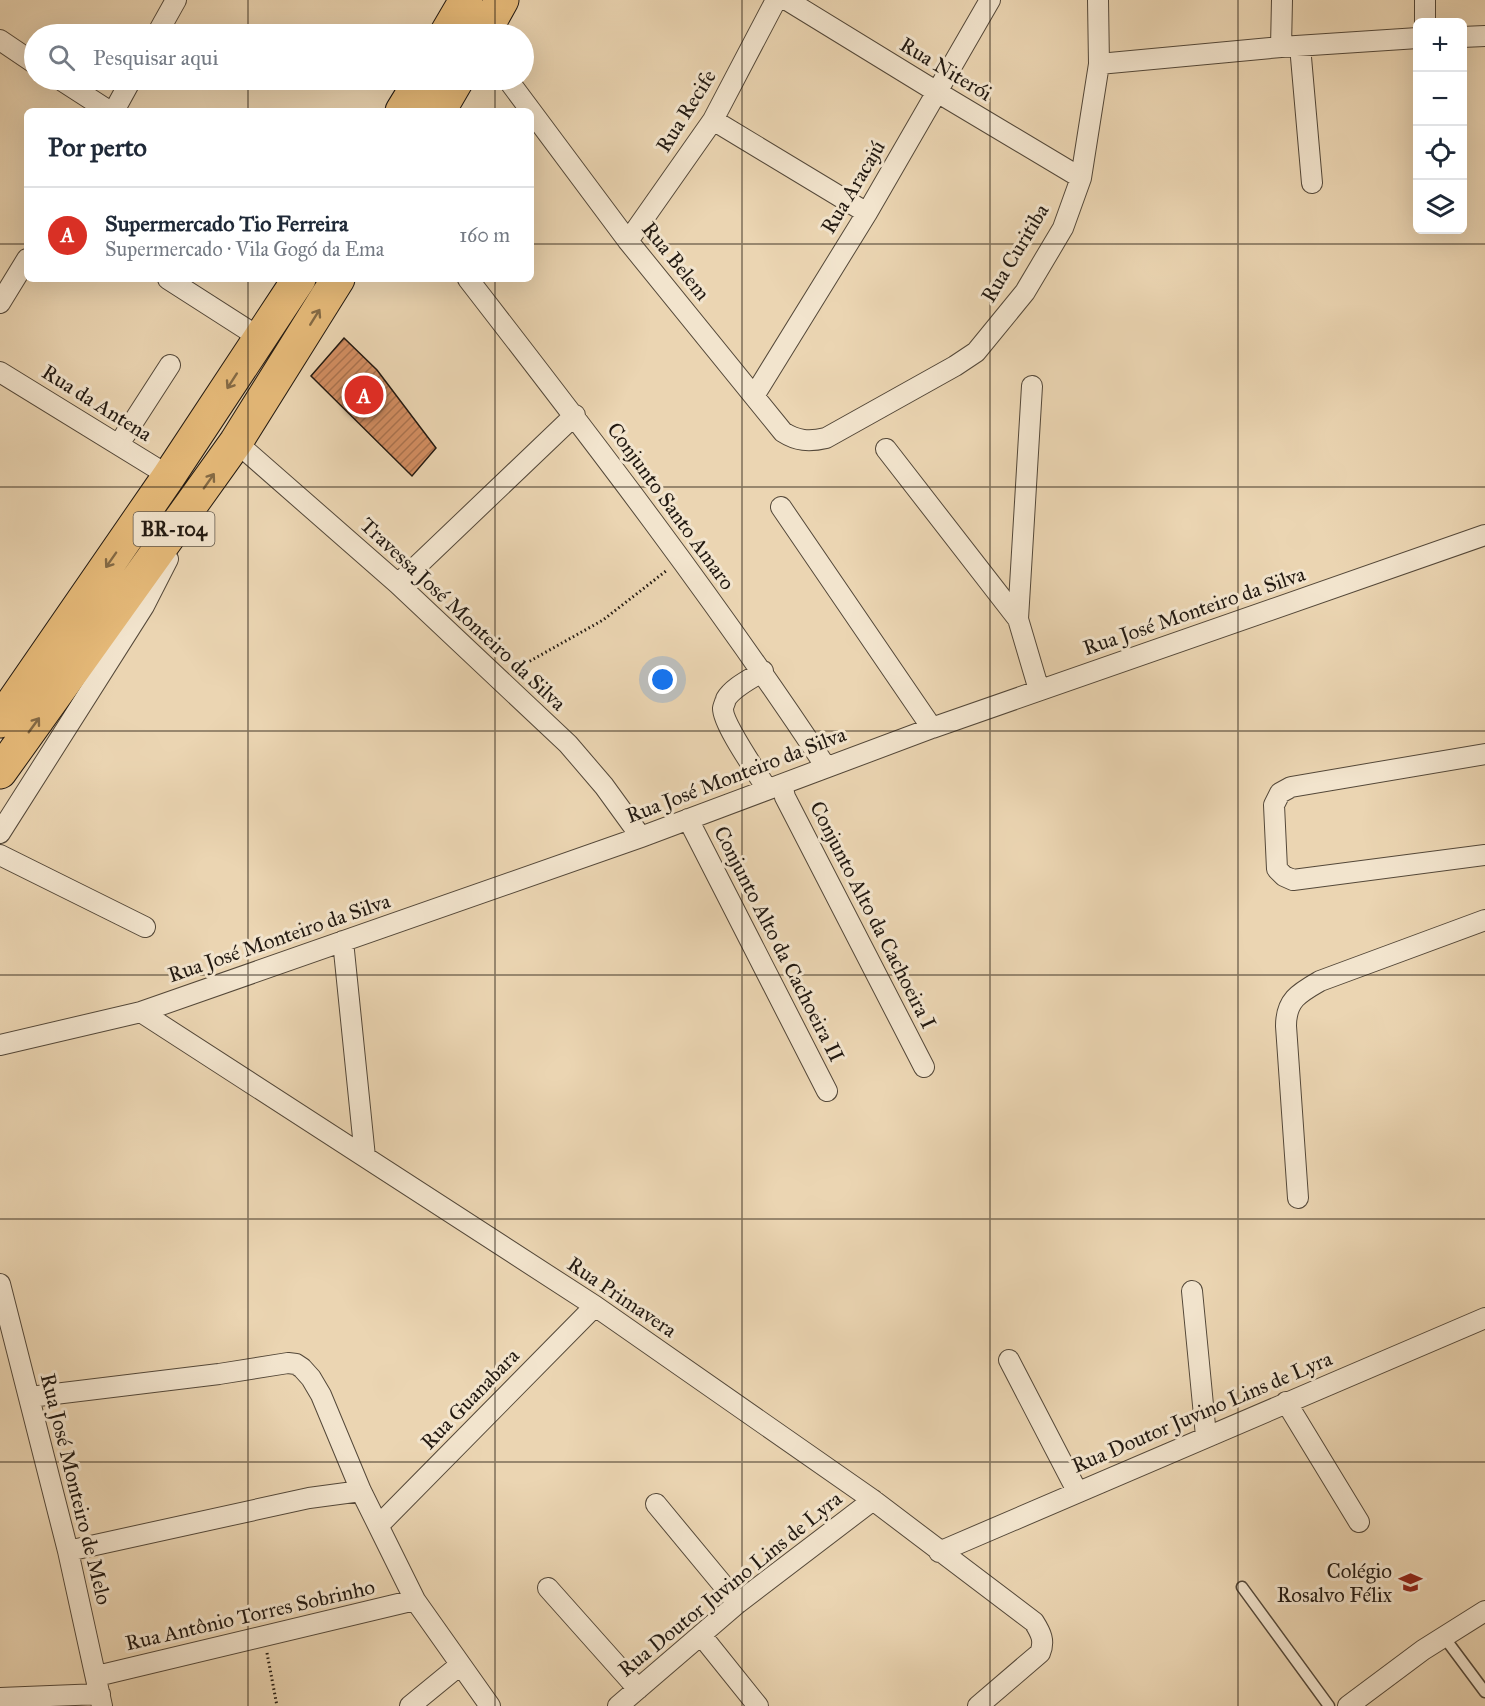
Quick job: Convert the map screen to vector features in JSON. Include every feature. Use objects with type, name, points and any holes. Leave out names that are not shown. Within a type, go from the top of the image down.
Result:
[{"type":"highway","points":[[452,24],[466,0]]},
{"type":"highway","points":[[489,24],[502,0]]},
{"type":"highway","points":[[404,108],[414,90]]},
{"type":"highway","points":[[441,108],[451,90]]},
{"type":"highway","name":"BR-104","points":[[2,712],[169,476],[297,282]]},
{"type":"highway","name":"BR-104","points":[[0,772],[236,442],[337,282]]},
{"type":"street","points":[[163,24],[176,0]]},
{"type":"street","name":"Rua Recife","points":[[628,241],[713,120],[776,0]]},
{"type":"street","name":"Rua Niterói","points":[[787,0],[1081,178]]},
{"type":"street","name":"Rua Aracajú","points":[[754,396],[867,213],[990,0]]},
{"type":"street","name":"Rua Curitiba","points":[[826,438],[976,352],[1025,292],[1063,228],[1081,178],[1099,64],[1098,0]]},
{"type":"street","points":[[1282,0],[1312,183]]},
{"type":"street","points":[[1425,0],[1425,18]]},
{"type":"street","points":[[1467,37],[1485,36]]},
{"type":"street","points":[[1099,64],[1413,38]]},
{"type":"street","points":[[0,40],[24,56]]},
{"type":"street","points":[[77,90],[106,108]]},
{"type":"street","points":[[113,108],[125,90]]},
{"type":"street","name":"Rua Belem","points":[[515,90],[529,108]]},
{"type":"street","name":"Rua Belem","points":[[534,115],[628,241],[783,432],[793,439],[814,441],[826,438]]},
{"type":"street","points":[[713,120],[867,213]]},
{"type":"street","points":[[0,303],[24,264]]},
{"type":"street","points":[[173,282],[260,338]]},
{"type":"street","name":"Conjunto Santo Amaro","points":[[470,282],[575,415],[763,671],[826,767]]},
{"type":"street","points":[[119,444],[170,365]]},
{"type":"street","name":"Rua da Antena","points":[[0,372],[169,476]]},
{"type":"street","points":[[1032,386],[1018,619],[1039,690]]},
{"type":"street","points":[[398,584],[575,415]]},
{"type":"street","name":"Travessa José Monteiro da Silva","points":[[236,442],[398,584],[568,744],[641,837]]},
{"type":"street","points":[[886,449],[1018,619]]},
{"type":"street","points":[[780,507],[932,728]]},
{"type":"street","points":[[0,833],[144,606],[167,560],[179,522]]},
{"type":"street","name":"Rua José Monteiro da Silva","points":[[0,1045],[141,1012],[641,837],[1039,690],[1485,535]]},
{"type":"street","name":"Conjunto Alto da Cachoeira I","points":[[763,671],[736,688],[727,698],[723,707],[726,718],[737,740],[790,807],[924,1067]]},
{"type":"street","points":[[1485,754],[1291,787],[1280,793],[1275,805],[1277,869],[1284,876],[1293,880],[1485,855]]},
{"type":"street","name":"Conjunto Alto da Cachoeira II","points":[[688,819],[827,1091]]},
{"type":"street","points":[[0,855],[145,927]]},
{"type":"street","points":[[1298,1198],[1286,1026],[1286,1014],[1290,1005],[1305,990],[1320,981],[1485,920]]},
{"type":"street","points":[[343,941],[365,1157]]},
{"type":"street","name":"Rua Primavera","points":[[141,1012],[595,1306],[873,1500],[1034,1622],[1043,1640],[1040,1653],[978,1706]]},
{"type":"street","name":"Rua José Monteiro de Melo","points":[[0,1284],[68,1551],[99,1692]]},
{"type":"street","points":[[1192,1291],[1206,1436]]},
{"type":"street","name":"Rua Guanabara","points":[[379,1525],[595,1306]]},
{"type":"street","name":"Rua Doutor Juvino Lins de Lyra","points":[[939,1551],[1485,1318]]},
{"type":"street","points":[[1009,1360],[1077,1491]]},
{"type":"street","points":[[30,1397],[219,1374],[288,1363],[296,1364],[307,1372],[321,1395],[361,1491],[415,1600],[490,1706]]},
{"type":"street","points":[[1286,1402],[1359,1522]]},
{"type":"street","points":[[68,1551],[309,1498],[361,1491]]},
{"type":"street","name":"Rua Doutor Juvino Lins de Lyra","points":[[618,1706],[738,1603],[873,1500]]},
{"type":"street","points":[[656,1504],[738,1603]]},
{"type":"street","points":[[548,1588],[638,1689]]},
{"type":"street","name":"Rua Antônio Torres Sobrinho","points":[[0,1698],[99,1692],[264,1636],[415,1600]]},
{"type":"street","points":[[1348,1706],[1423,1650],[1485,1611]]},
{"type":"street","points":[[701,1635],[758,1706]]},
{"type":"street","points":[[410,1706],[460,1665]]},
{"type":"lane","points":[[1242,1587],[1329,1706]]},
{"type":"lane","points":[[1443,1637],[1485,1692]]},
{"type":"path","points":[[499,678],[603,620],[681,560]]},
{"type":"path","points":[[264,1636],[277,1706]]},
{"type":"building","points":[[344,338],[377,370],[436,448],[412,476],[311,376]]},
{"type":"place","name":"Supermercado Tio Ferreira","points":[[364,395]]},
{"type":"place","name":"Colégio Rosalvo Félix","points":[[1410,1583]]}]
